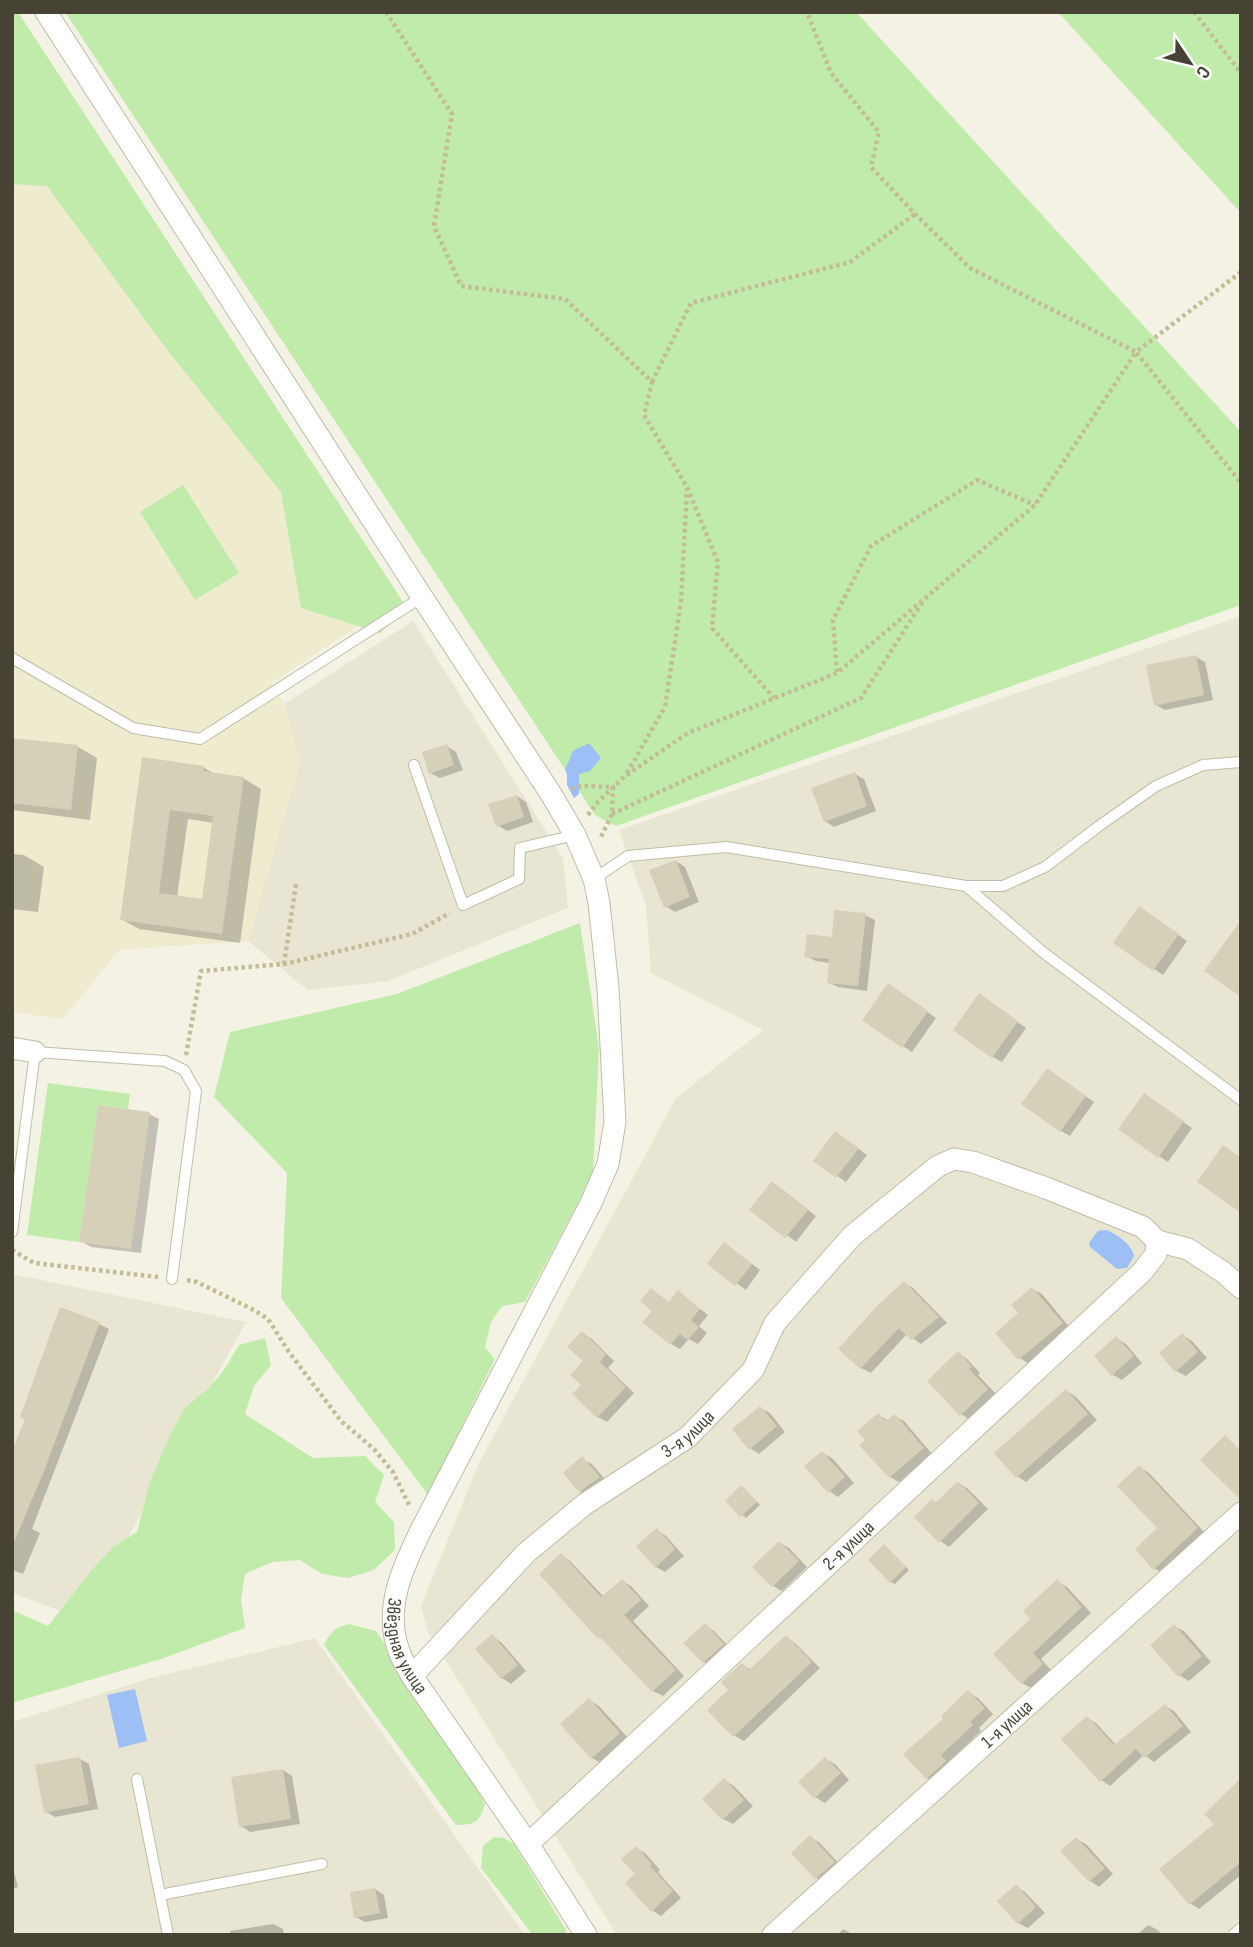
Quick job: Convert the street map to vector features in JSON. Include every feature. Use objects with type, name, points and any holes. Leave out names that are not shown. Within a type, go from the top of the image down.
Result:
[{"type":"street","name":"Звёздная улица","points":[[46,12],[551,794],[575,835],[591,872],[599,903],[608,988],[615,1122],[608,1164],[591,1203],[402,1569],[392,1625],[399,1651],[412,1676],[528,1844],[586,1935]]},
{"type":"street","points":[[12,1048],[34,1052]]},
{"type":"street","name":"3-я улица","points":[[412,1676],[436,1647],[526,1553],[585,1504],[688,1437],[753,1370],[775,1323],[852,1236],[938,1166],[954,1159],[973,1162],[1143,1227],[1157,1241]]},
{"type":"street","points":[[1157,1241],[1188,1249],[1223,1272],[1241,1288]]},
{"type":"street","name":"2-я улица","points":[[528,1844],[1143,1271],[1156,1254],[1157,1241]]},
{"type":"street","name":"1-я улица","points":[[773,1935],[1241,1513]]},
{"type":"lane","points":[[12,658],[133,728],[200,740],[422,597]]},
{"type":"lane","points":[[591,872],[628,856],[726,847],[966,886],[1003,886],[1045,867],[1156,786],[1203,765],[1241,762]]},
{"type":"lane","points":[[414,765],[463,905],[519,879],[520,848],[575,835]]},
{"type":"lane","points":[[966,886],[1044,953],[1241,1100]]},
{"type":"lane","points":[[12,1232],[34,1052],[165,1061],[184,1070],[196,1091],[172,1279]]},
{"type":"lane","points":[[136,1779],[168,1935]]},
{"type":"lane","points":[[160,1895],[322,1864]]},
{"type":"lane","points":[[1233,1935],[1241,1928]]},
{"type":"path","points":[[386,12],[452,114],[434,226],[461,286],[565,299],[652,382]]},
{"type":"path","points":[[807,12],[831,73],[879,132],[872,167],[915,214],[970,268],[1136,352],[1241,483]]},
{"type":"path","points":[[1194,12],[1241,73]]},
{"type":"path","points":[[774,698],[712,628],[718,562],[687,487],[644,415],[652,382],[691,303],[850,262],[915,214]]},
{"type":"path","points":[[575,835],[597,803],[625,776],[688,733],[836,673],[1035,505],[1136,352],[1241,272]]},
{"type":"path","points":[[836,673],[833,620],[871,546],[977,480],[1035,505]]},
{"type":"path","points":[[625,776],[665,707],[681,602],[687,487]]},
{"type":"path","points":[[612,814],[861,698],[925,597]]},
{"type":"path","points":[[581,786],[612,788]]},
{"type":"path","points":[[591,872],[612,814],[612,788]]},
{"type":"path","points":[[284,964],[296,884]]},
{"type":"path","points":[[184,1070],[201,971],[284,964],[412,934],[463,905]]},
{"type":"path","points":[[12,1250],[34,1263],[197,1282],[254,1310],[268,1320],[341,1421],[374,1449],[393,1472],[421,1530]]},
{"type":"shaded area","points":[[12,109],[397,600],[272,683],[284,704],[300,761],[248,941],[119,950],[63,1019],[12,1012]]},
{"type":"shaded area","points":[[1241,616],[1241,1935],[617,1935],[428,1632],[421,1606],[479,1463],[676,1098],[763,1030],[651,973],[646,906],[619,830]]},
{"type":"shaded area","points":[[413,621],[563,858],[568,908],[388,981],[308,990],[248,941],[300,761],[284,704]]},
{"type":"shaded area","points":[[12,1274],[246,1322],[83,1619],[12,1593]]},
{"type":"shaded area","points":[[315,1638],[525,1935],[12,1935],[12,1722],[151,1678]]},
{"type":"green space","points":[[12,12],[18,12],[407,608],[380,633],[301,608],[281,492],[165,347],[47,186],[12,184]]},
{"type":"green space","points":[[65,12],[856,12],[1241,432],[1241,605],[616,826],[595,815]]},
{"type":"green space","points":[[1058,12],[1241,12],[1241,213]]},
{"type":"green space","points":[[183,485],[239,573],[195,600],[140,512]]},
{"type":"green space","points":[[580,923],[599,1048],[593,1175],[525,1302],[502,1306],[491,1322],[485,1347],[495,1359],[428,1495],[281,1298],[287,1173],[214,1097],[230,1032],[397,994]]},
{"type":"green space","points":[[48,1083],[130,1094],[128,1109],[98,1105],[79,1242],[27,1235]]},
{"type":"green space","points":[[265,1338],[271,1365],[254,1386],[245,1414],[313,1458],[365,1456],[384,1475],[375,1502],[394,1522],[395,1550],[374,1570],[348,1578],[322,1574],[300,1560],[272,1562],[245,1574],[241,1600],[245,1628],[161,1659],[12,1703],[12,1610],[48,1626],[96,1565],[114,1546],[137,1532],[150,1481],[186,1407],[207,1390],[224,1370],[239,1345]]},
{"type":"green space","points":[[349,1624],[376,1631],[384,1643],[396,1672],[485,1804],[476,1821],[456,1825],[324,1645],[334,1631]]},
{"type":"green space","points":[[494,1837],[504,1838],[514,1844],[566,1930],[566,1935],[533,1935],[481,1868],[483,1846]]},
{"type":"water","points":[[589,743],[601,758],[590,771],[579,774],[579,794],[574,798],[567,785],[565,770],[573,751]]},
{"type":"water","points":[[1106,1230],[1123,1240],[1133,1252],[1134,1256],[1127,1268],[1117,1269],[1090,1247],[1089,1243],[1098,1231]]},
{"type":"water","points":[[135,1689],[147,1741],[119,1748],[107,1695]]},
{"type":"building","points":[[1196,655],[1204,695],[1154,706],[1146,665]]},
{"type":"building","points":[[12,738],[78,745],[71,810],[12,803]]},
{"type":"building","points":[[447,744],[454,765],[429,774],[422,752]]},
{"type":"building","points":[[142,757],[204,766],[203,771],[244,777],[222,934],[120,920]],"holes":[[[170,810],[213,816],[202,899],[159,893]]]},
{"type":"building","points":[[855,772],[867,806],[824,822],[811,788]]},
{"type":"building","points":[[517,795],[524,817],[496,827],[488,804]]},
{"type":"building","points":[[676,860],[690,897],[664,908],[649,870]]},
{"type":"building","points":[[1139,906],[1179,934],[1153,971],[1113,943]]},
{"type":"building","points":[[834,910],[866,913],[858,986],[827,983],[829,959],[804,957],[807,934],[832,937]]},
{"type":"building","points":[[1241,920],[1241,997],[1204,971]]},
{"type":"building","points":[[888,983],[928,1011],[902,1048],[862,1020]]},
{"type":"building","points":[[979,993],[1018,1021],[992,1058],[953,1030]]},
{"type":"building","points":[[1047,1068],[1086,1096],[1060,1132],[1021,1104]]},
{"type":"building","points":[[1144,1093],[1184,1121],[1158,1158],[1118,1129]]},
{"type":"building","points":[[98,1105],[150,1112],[131,1249],[79,1242]]},
{"type":"building","points":[[835,1131],[859,1148],[836,1178],[813,1161]]},
{"type":"building","points":[[1223,1145],[1241,1158],[1241,1213],[1197,1182]]},
{"type":"building","points":[[772,1181],[808,1210],[785,1238],[749,1210]]},
{"type":"building","points":[[724,1242],[752,1264],[735,1286],[707,1264]]},
{"type":"building","points":[[904,1281],[939,1317],[911,1340],[899,1328],[860,1369],[838,1349]]},
{"type":"building","points":[[1032,1287],[1063,1323],[1018,1360],[995,1333],[1018,1313],[1011,1305]]},
{"type":"building","points":[[651,1288],[669,1302],[678,1290],[700,1309],[691,1320],[699,1327],[688,1340],[680,1334],[670,1345],[642,1322],[652,1311],[640,1301]]},
{"type":"building","points":[[60,1307],[100,1322],[44,1471],[12,1547],[12,1451],[25,1419],[20,1417]]},
{"type":"building","points":[[582,1331],[606,1354],[600,1362],[626,1387],[597,1418],[572,1394],[581,1385],[570,1375],[583,1361],[567,1347]]},
{"type":"building","points":[[1182,1333],[1198,1352],[1175,1372],[1159,1353]]},
{"type":"building","points":[[1116,1336],[1134,1356],[1111,1376],[1094,1356]]},
{"type":"building","points":[[958,1351],[972,1367],[969,1369],[988,1389],[960,1416],[927,1381]]},
{"type":"building","points":[[1066,1389],[1088,1414],[1016,1478],[994,1453]]},
{"type":"building","points":[[760,1406],[777,1426],[749,1450],[732,1429]]},
{"type":"building","points":[[878,1413],[885,1421],[895,1414],[924,1448],[889,1478],[859,1445],[865,1440],[857,1431]]},
{"type":"building","points":[[1225,1435],[1241,1451],[1241,1500],[1200,1460]]},
{"type":"building","points":[[822,1451],[845,1477],[828,1493],[804,1466]]},
{"type":"building","points":[[582,1456],[600,1477],[579,1492],[563,1473]]},
{"type":"building","points":[[1139,1465],[1198,1528],[1153,1570],[1135,1549],[1157,1528],[1117,1486]]},
{"type":"building","points":[[958,1481],[979,1503],[939,1543],[914,1517],[932,1499],[936,1502]]},
{"type":"building","points":[[741,1485],[757,1502],[740,1517],[725,1501]]},
{"type":"building","points":[[657,1528],[675,1549],[655,1568],[636,1546]]},
{"type":"building","points":[[779,1541],[799,1561],[772,1587],[752,1567]]},
{"type":"building","points":[[884,1544],[906,1567],[890,1583],[868,1560]]},
{"type":"building","points":[[561,1553],[601,1597],[622,1579],[641,1600],[624,1615],[676,1670],[652,1692],[600,1637],[598,1639],[539,1574]]},
{"type":"building","points":[[1057,1579],[1082,1607],[1033,1653],[1043,1664],[1021,1684],[993,1654],[1030,1619],[1023,1611]]},
{"type":"building","points":[[705,1623],[724,1644],[703,1663],[683,1643]]},
{"type":"building","points":[[1174,1624],[1202,1656],[1178,1677],[1150,1645]]},
{"type":"building","points":[[492,1634],[518,1665],[501,1679],[475,1649]]},
{"type":"building","points":[[786,1635],[812,1662],[733,1737],[707,1710],[728,1690],[721,1682],[742,1663],[749,1670]]},
{"type":"building","points":[[968,1690],[985,1708],[970,1722],[973,1725],[941,1755],[946,1761],[926,1779],[903,1754],[943,1719],[941,1716]]},
{"type":"building","points":[[589,1698],[620,1733],[591,1759],[560,1724]]},
{"type":"building","points":[[1165,1704],[1183,1726],[1144,1758],[1136,1749],[1100,1782],[1061,1739],[1087,1716],[1114,1745]]},
{"type":"building","points":[[80,1757],[89,1804],[44,1813],[35,1765]]},
{"type":"building","points":[[825,1757],[841,1773],[814,1799],[798,1782]]},
{"type":"building","points":[[283,1769],[291,1819],[239,1827],[231,1777]]},
{"type":"building","points":[[724,1778],[744,1800],[722,1820],[702,1799]]},
{"type":"building","points":[[1241,1778],[1241,1862],[1189,1905],[1159,1869],[1214,1824],[1204,1814]]},
{"type":"building","points":[[810,1835],[835,1862],[815,1879],[791,1853]]},
{"type":"building","points":[[1076,1837],[1105,1868],[1089,1882],[1060,1851]]},
{"type":"building","points":[[636,1846],[673,1891],[651,1912],[625,1883],[635,1874],[621,1859]]},
{"type":"building","points":[[1016,1884],[1036,1907],[1017,1924],[997,1901]]},
{"type":"building","points":[[375,1888],[380,1913],[354,1918],[350,1892]]}]
